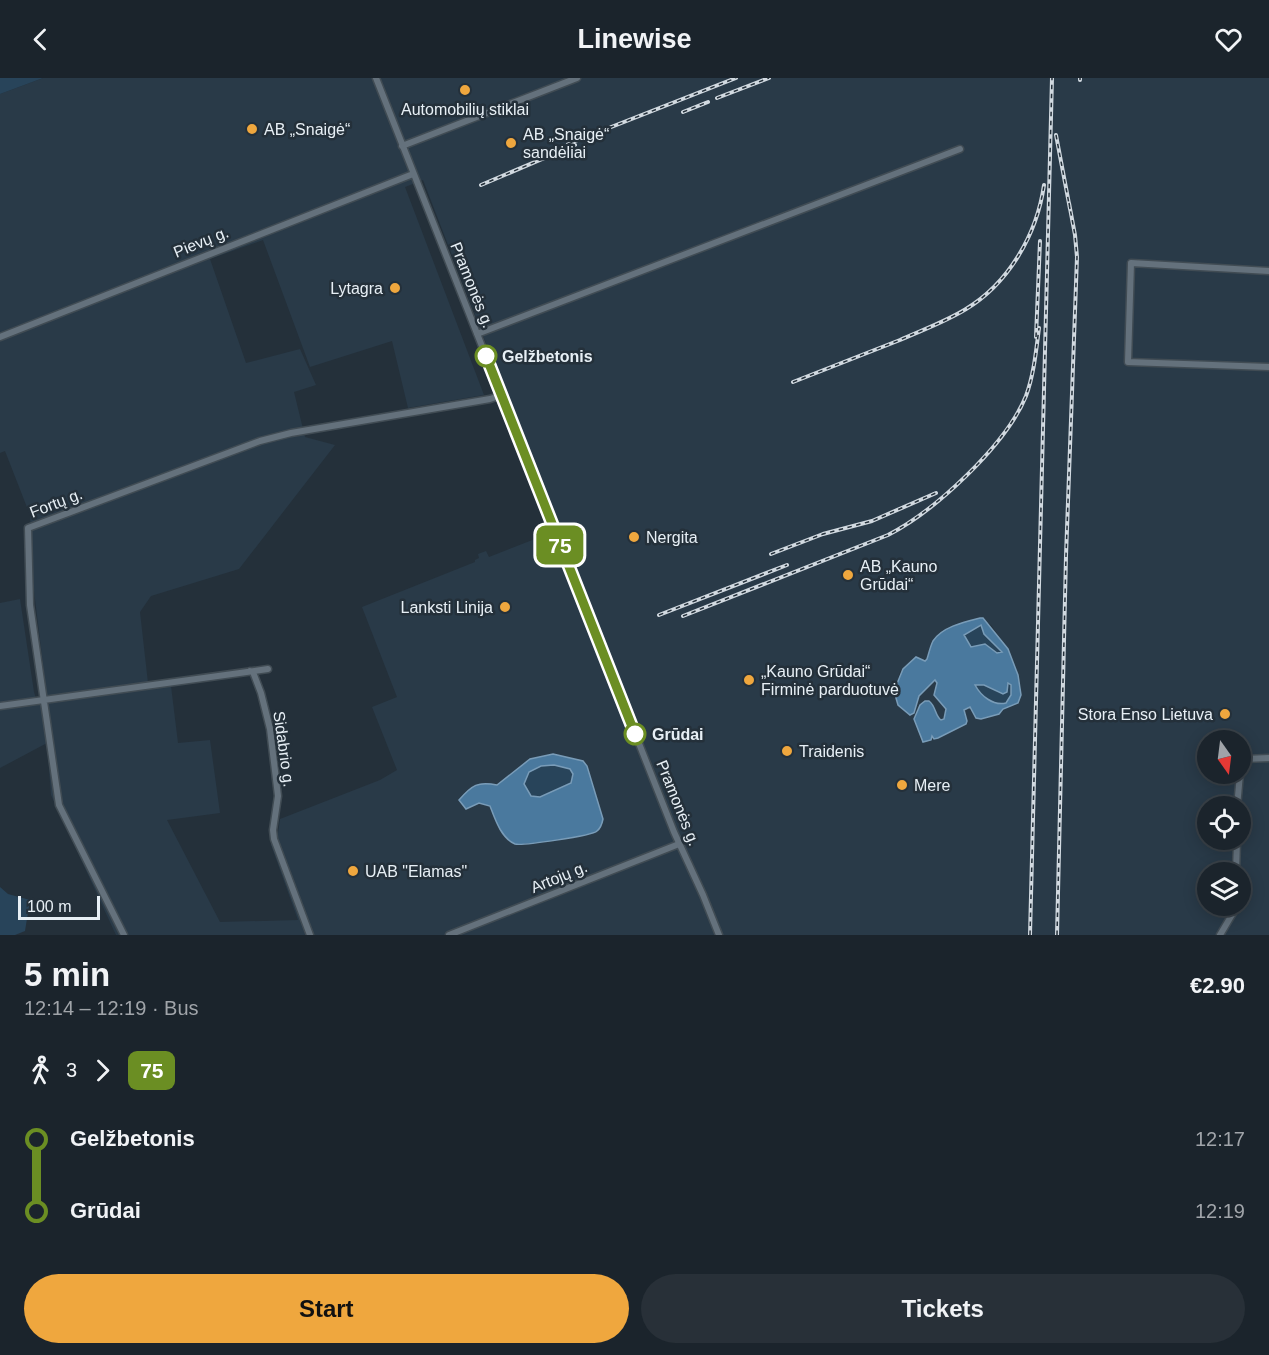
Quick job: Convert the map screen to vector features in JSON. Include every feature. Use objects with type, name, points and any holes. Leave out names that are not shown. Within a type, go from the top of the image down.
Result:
[{"type":"street","name":"Pramonės g.","points":[[376,78],[679,844],[719,935]]},
{"type":"street","points":[[402,146],[577,78]]},
{"type":"street","points":[[477,334],[960,149]]},
{"type":"street","name":"Pievų g.","points":[[0,337],[413,174]]},
{"type":"street","points":[[1269,271],[1131,263],[1128,362],[1269,367]]},
{"type":"street","name":"Fortų g.","points":[[124,935],[59,805],[30,605],[28,528],[260,441],[291,433],[502,395]]},
{"type":"street","points":[[0,706],[268,669]]},
{"type":"street","name":"Sidabrio g.","points":[[250,671],[253,672],[256,680],[270,729],[278,796],[273,830],[274,839],[310,935]]},
{"type":"street","points":[[1251,759],[1269,758]]},
{"type":"street","name":"Artojų g.","points":[[450,935],[679,844]]},
{"type":"street","points":[[1220,935],[1231,916]]},
{"type":"shaded area","points":[[0,78],[43,78],[0,94]]},
{"type":"shaded area","points":[[43,78],[1269,78],[1269,935],[116,935],[51,795],[47,743],[0,768],[0,603],[20,599],[38,705],[171,686],[178,743],[210,740],[220,813],[167,820],[220,922],[298,920],[271,845],[278,833],[280,819],[380,780],[397,770],[372,707],[397,697],[362,607],[475,562],[479,558],[478,554],[486,551],[489,557],[558,530],[423,180],[405,187],[484,395],[408,408],[392,341],[310,367],[263,240],[210,259],[246,363],[300,349],[316,385],[294,392],[305,437],[335,445],[239,569],[151,596],[140,612],[148,683],[47,697],[34,591],[30,515],[5,451],[0,453],[0,94]],"holes":[[[980,618],[991,625],[1008,649],[1021,687],[1020,699],[1016,705],[1003,709],[1002,712],[974,716],[971,708],[966,708],[964,710],[966,724],[937,725],[931,739],[921,741],[914,717],[920,705],[940,720],[944,719],[946,709],[934,695],[936,680],[919,696],[914,713],[910,715],[898,705],[897,682],[900,672],[911,662],[927,659],[929,651],[940,634],[962,623]]]},
{"type":"shaded area","points":[[983,618],[1008,649],[1018,675],[1021,695],[1018,703],[1003,709],[999,714],[981,719],[976,718],[970,707],[964,710],[966,724],[938,738],[934,739],[932,736],[931,740],[923,742],[914,719],[920,705],[929,701],[941,720],[944,719],[946,709],[934,695],[937,683],[935,680],[919,696],[914,713],[910,715],[898,705],[894,691],[903,669],[916,657],[925,661],[933,641],[942,632]],"holes":[[[981,625],[984,634],[1002,652],[997,653],[985,644],[971,647],[964,635]],[[1008,683],[1011,685],[1011,695],[1006,703],[1001,704],[988,699],[975,685],[984,685],[1003,694],[1007,692]]]},
{"type":"shaded area","points":[[981,625],[984,634],[1002,652],[997,653],[985,646],[971,647],[964,635]]},
{"type":"shaded area","points":[[1010,683],[1011,696],[1006,703],[1001,704],[988,699],[975,685],[984,685],[1003,694],[1007,692],[1007,685]]},
{"type":"shaded area","points":[[553,754],[583,761],[587,766],[603,819],[598,830],[570,838],[515,844],[502,833],[490,806],[479,803],[466,809],[459,800],[476,785],[497,785],[530,759]],"holes":[[[554,765],[570,769],[573,774],[571,783],[540,797],[531,796],[524,784],[529,772],[541,766]]]},
{"type":"shaded area","points":[[554,765],[570,769],[573,774],[571,783],[540,797],[531,796],[524,784],[529,772],[541,766]]},
{"type":"shaded area","points":[[0,887],[8,894],[30,900],[25,931],[15,935],[0,935]]},
{"type":"railway","points":[[568,144],[736,78]]},
{"type":"railway","points":[[717,98],[769,78]]},
{"type":"railway","points":[[1030,935],[1052,78]]},
{"type":"railway","points":[[683,112],[708,102]]},
{"type":"railway","points":[[1056,135],[1070,209]]},
{"type":"railway","points":[[481,185],[575,145]]},
{"type":"railway","points":[[793,382],[933,326],[958,314],[981,298],[1008,271],[1028,239],[1044,185]]},
{"type":"railway","points":[[1057,935],[1066,556],[1077,257],[1069,203]]},
{"type":"railway","points":[[1036,337],[1040,241]]},
{"type":"railway","points":[[683,616],[888,535],[927,510],[986,455],[1016,415],[1026,396],[1031,379],[1039,328]]},
{"type":"railway","points":[[771,554],[823,534],[872,521],[936,493]]},
{"type":"railway","points":[[659,615],[787,565]]},
{"type":"bus line","name":"75","points":[[486,356],[635,734]]},
{"type":"place","name":"Automobilių stiklai","points":[[465,90]]},
{"type":"place","name":"AB „Snaigė“","points":[[252,129]]},
{"type":"place","name":"AB „Snaigė“ sandėliai","points":[[511,143]]},
{"type":"place","name":"Lytagra","points":[[395,288]]},
{"type":"place","name":"Gelžbetonis","points":[[486,356]]},
{"type":"place","name":"Nergita","points":[[634,537]]},
{"type":"place","name":"AB „Kauno Grūdai“","points":[[848,575]]},
{"type":"place","name":"Lanksti Linija","points":[[505,607]]},
{"type":"place","name":"„Kauno Grūdai“ Firminė parduotuvė","points":[[749,680]]},
{"type":"place","name":"Stora Enso Lietuva","points":[[1225,714]]},
{"type":"place","name":"Grūdai","points":[[635,734]]},
{"type":"place","name":"Traidenis","points":[[787,751]]},
{"type":"place","name":"Mere","points":[[902,785]]},
{"type":"place","name":"UAB \"Elamas\"","points":[[353,871]]}]
